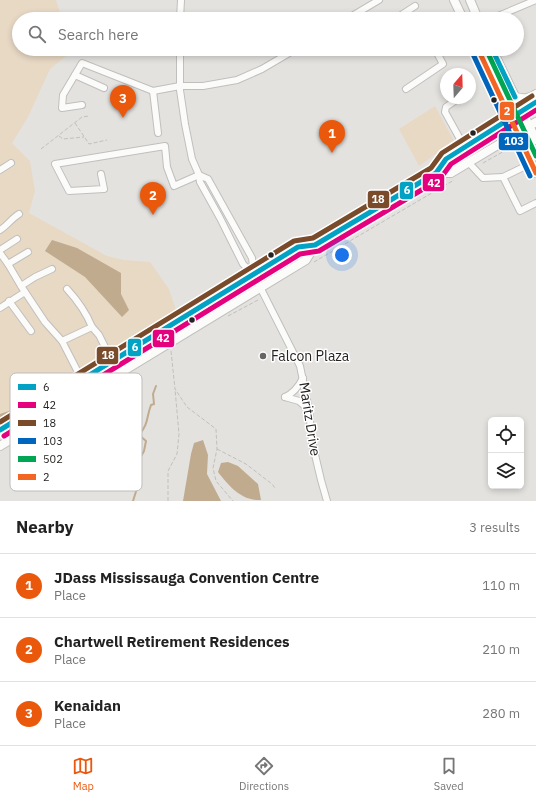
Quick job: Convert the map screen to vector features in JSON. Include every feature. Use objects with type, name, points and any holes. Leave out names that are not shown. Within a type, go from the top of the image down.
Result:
[{"type":"main road","points":[[454,0],[460,12]]},
{"type":"main road","points":[[470,0],[475,12]]},
{"type":"main road","points":[[481,56],[536,173]]},
{"type":"main road","points":[[495,56],[522,111],[533,124],[536,140]]},
{"type":"main road","points":[[515,97],[530,98],[536,94]]},
{"type":"main road","points":[[93,373],[298,247],[315,245],[436,173],[446,160],[536,102]]},
{"type":"main road","points":[[436,173],[452,173],[471,166],[519,137],[533,124]]},
{"type":"main road","points":[[120,373],[306,260],[315,245]]},
{"type":"main road","points":[[1,430],[10,424]]},
{"type":"main road","points":[[0,446],[10,440]]},
{"type":"street","points":[[180,12],[181,0]]},
{"type":"street","points":[[360,12],[379,0]]},
{"type":"street","points":[[508,12],[536,0]]},
{"type":"street","points":[[406,12],[415,6]]},
{"type":"street","points":[[180,56],[180,86],[185,124],[192,159],[199,175],[200,182],[243,264],[254,275]]},
{"type":"street","points":[[82,105],[62,108],[62,94],[82,63],[153,91],[180,86],[203,86],[237,80],[262,69],[284,56]]},
{"type":"street","points":[[406,89],[443,64],[439,56]]},
{"type":"street","points":[[75,75],[104,88]]},
{"type":"street","points":[[153,91],[158,133]]},
{"type":"street","points":[[452,104],[446,108],[445,112],[465,148]]},
{"type":"street","points":[[101,174],[104,189],[69,191],[55,164],[165,146],[167,167],[174,186],[199,175],[208,179],[252,258],[254,275]]},
{"type":"street","points":[[0,170],[12,163]]},
{"type":"street","points":[[471,166],[483,178],[503,178],[532,164]]},
{"type":"street","points":[[503,178],[520,211],[536,203]]},
{"type":"street","points":[[0,230],[8,225],[12,218],[19,214]]},
{"type":"street","points":[[0,250],[17,239]]},
{"type":"street","points":[[8,264],[28,252]]},
{"type":"street","points":[[0,253],[45,322],[62,341],[78,373]]},
{"type":"street","points":[[21,286],[52,269]]},
{"type":"street","name":"Maritz Drive","points":[[254,275],[294,354],[303,378],[309,410],[312,442],[327,501]]},
{"type":"street","points":[[67,289],[77,300],[86,314],[112,361]]},
{"type":"street","points":[[0,308],[25,292]]},
{"type":"street","points":[[9,301],[31,331]]},
{"type":"street","points":[[62,341],[92,327]]},
{"type":"street","points":[[303,378],[296,389],[290,395],[285,397],[299,401],[309,410]]},
{"type":"path","points":[[41,149],[82,117],[89,116]]},
{"type":"path","points":[[75,123],[89,144],[107,140]]},
{"type":"path","points":[[58,135],[63,139],[84,137]]},
{"type":"path","points":[[471,166],[519,137]]},
{"type":"path","points":[[311,264],[454,180]]},
{"type":"path","points":[[168,501],[168,471],[177,454],[179,434],[170,342]]},
{"type":"path","points":[[175,389],[187,407],[216,429],[217,449],[213,468],[216,481],[233,501]]},
{"type":"path","points":[[217,449],[246,464],[272,484],[274,488]]},
{"type":"shaded area","points":[[0,0],[56,0],[60,12],[12,12],[12,56],[66,56],[50,69],[28,117],[12,143],[30,161],[35,191],[29,213],[107,256],[124,260],[150,262],[169,289],[176,310],[75,373],[10,373],[10,414],[0,420]]},
{"type":"shaded area","points":[[435,106],[454,141],[419,166],[399,129]]},
{"type":"shaded area","points":[[52,240],[77,248],[121,273],[121,294],[129,310],[122,317],[85,277],[45,251]]},
{"type":"shaded area","points":[[10,411],[10,416],[1,421],[0,414]]},
{"type":"shaded area","points":[[203,440],[208,455],[207,474],[221,501],[183,501],[194,443]]},
{"type":"shaded area","points":[[228,462],[238,466],[258,484],[261,500],[247,498],[236,492],[218,472],[221,463]]},
{"type":"waterway","points":[[142,431],[146,424],[151,405],[154,404],[153,394],[156,386]]},
{"type":"waterway","points":[[0,420],[6,423]]},
{"type":"waterway","points":[[142,438],[146,441],[142,454]]},
{"type":"waterway","points":[[133,501],[136,491]]},
{"type":"transit line","name":"103","points":[[474,56],[530,176]]},
{"type":"transit line","name":"2","points":[[481,56],[536,173]]},
{"type":"transit line","name":"502","points":[[489,56],[536,156]]},
{"type":"transit line","name":"6","points":[[495,56],[515,97]]},
{"type":"transit line","name":"18","points":[[80,373],[294,241],[313,238],[431,168],[442,153],[532,96]]},
{"type":"transit line","name":"6","points":[[93,373],[298,247],[315,245],[436,173],[446,159],[536,102]]},
{"type":"transit line","name":"42","points":[[106,373],[300,254],[319,251],[440,179],[451,164],[536,110]]},
{"type":"transit line","name":"18","points":[[0,422],[10,416]]},
{"type":"transit line","name":"6","points":[[0,430],[10,424]]},
{"type":"transit line","name":"42","points":[[4,436],[10,432]]},
{"type":"place","name":"Kenaidan","points":[[123,118]]},
{"type":"place","name":"JDass Mississauga Convention Centre","points":[[332,153]]},
{"type":"place","name":"Chartwell Retirement Residences","points":[[153,215]]},
{"type":"place","name":"Falcon Plaza","points":[[263,356]]}]
